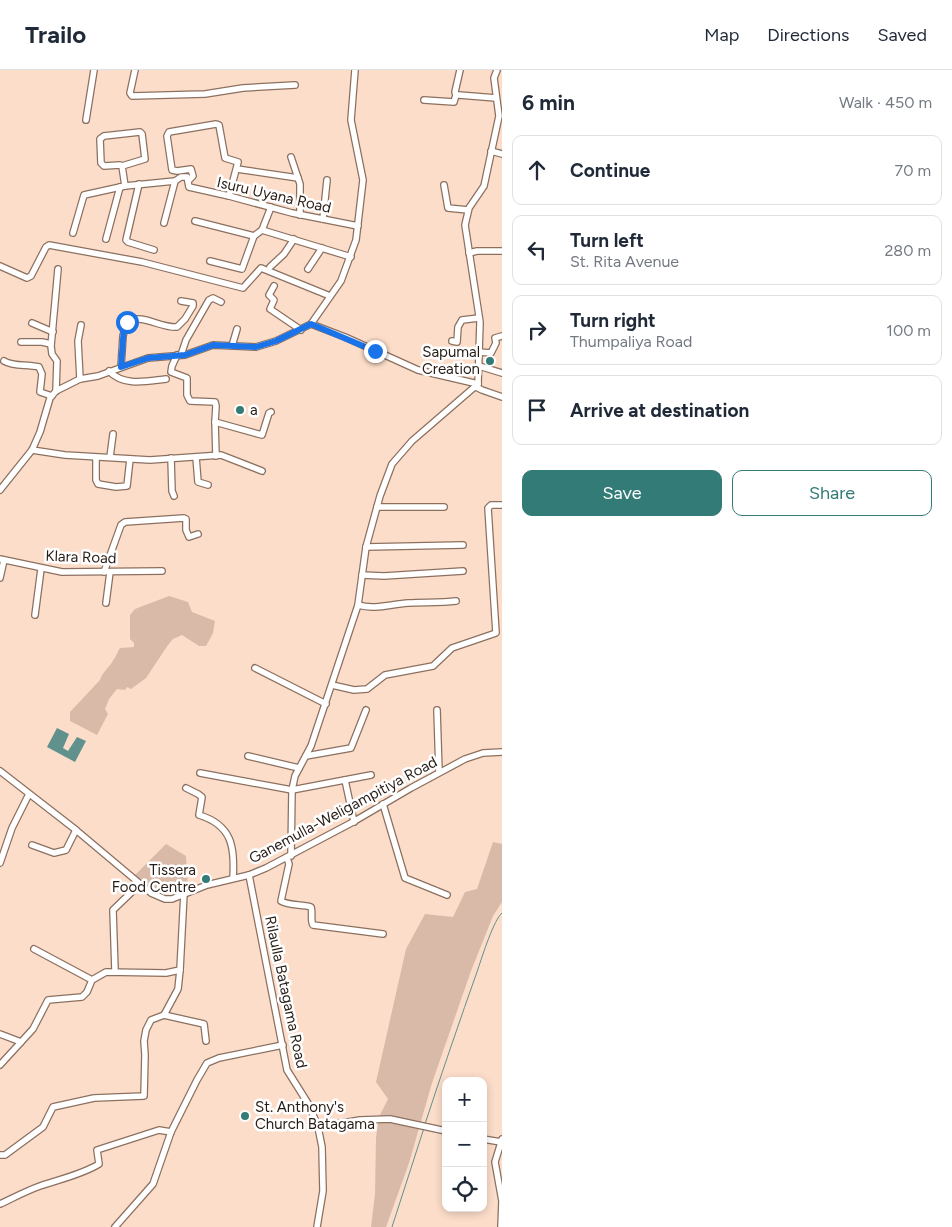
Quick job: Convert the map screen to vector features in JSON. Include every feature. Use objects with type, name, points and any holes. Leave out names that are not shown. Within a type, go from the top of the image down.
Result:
[{"type":"street","points":[[86,120],[94,70]]},
{"type":"street","points":[[134,70],[130,93],[132,96],[205,94],[243,88],[295,85]]},
{"type":"street","points":[[4,361],[13,366],[24,364],[40,368],[42,378],[40,392],[54,393],[80,379],[98,376],[148,358],[179,355],[213,345],[256,347],[276,341],[311,324],[341,281],[356,240],[363,180],[351,120],[355,70]]},
{"type":"street","points":[[424,100],[454,102],[460,70]]},
{"type":"street","points":[[383,934],[313,925],[311,922],[313,913],[311,908],[305,905],[284,903],[281,900],[289,864],[292,790],[295,776],[312,746],[358,605],[366,547],[392,464],[412,440],[477,385],[479,318],[465,225],[468,210],[484,186],[499,116],[494,78],[497,70]]},
{"type":"street","points":[[456,95],[496,98]]},
{"type":"street","points":[[73,233],[84,195],[122,186],[175,181],[184,177],[187,177],[188,182],[193,176],[190,169],[177,172],[172,170],[167,136],[169,132],[218,125],[225,158],[238,162],[229,196]]},
{"type":"street","points":[[140,132],[142,134],[145,159],[122,166],[104,166],[101,163],[100,139],[104,136],[140,132]]},
{"type":"street","points":[[491,151],[502,154]]},
{"type":"street","points":[[291,157],[298,178],[300,215]]},
{"type":"street","points":[[106,240],[122,186],[122,166]]},
{"type":"street","points":[[237,169],[298,178]]},
{"type":"street","points":[[323,219],[327,180]]},
{"type":"street","points":[[164,223],[175,181]]},
{"type":"street","name":"Isuru Uyana Road","points":[[188,182],[189,187],[199,191],[229,196],[300,215],[358,226]]},
{"type":"street","points":[[139,184],[126,240],[154,250]]},
{"type":"street","points":[[444,185],[448,208],[468,210]]},
{"type":"street","points":[[210,261],[242,269],[254,236],[262,230],[271,207]]},
{"type":"street","points":[[195,221],[254,236]]},
{"type":"street","points":[[262,230],[351,256]]},
{"type":"street","points":[[270,267],[284,254],[294,239]]},
{"type":"street","points":[[0,266],[28,278],[49,245],[142,262],[243,288],[261,268],[330,296]]},
{"type":"street","points":[[308,269],[322,248]]},
{"type":"street","points":[[469,253],[476,251],[502,251]]},
{"type":"street","points":[[0,490],[3,483],[32,450],[54,393],[57,361],[52,354],[51,344],[58,269]]},
{"type":"street","points":[[274,286],[269,295],[274,300],[270,309],[301,330]]},
{"type":"street","points":[[216,456],[215,402],[190,401],[187,395],[187,378],[171,372],[172,366],[209,300],[213,298],[221,302]]},
{"type":"street","points":[[121,367],[124,326],[127,322],[139,319],[163,326],[177,327],[185,319],[193,306],[193,304],[180,301]]},
{"type":"street","points":[[452,341],[457,342],[458,327],[462,320],[479,318]]},
{"type":"street","points":[[32,323],[53,332]]},
{"type":"street","points":[[311,324],[418,370],[477,385],[482,390],[502,397]]},
{"type":"street","points":[[80,379],[78,341],[81,325]]},
{"type":"street","points":[[232,346],[237,329]]},
{"type":"street","points":[[479,352],[491,353],[496,343],[495,338],[502,336]]},
{"type":"street","points":[[21,342],[51,344]]},
{"type":"street","points":[[479,366],[502,373]]},
{"type":"street","points":[[109,371],[121,380],[166,379]]},
{"type":"street","points":[[215,422],[262,435],[271,412]]},
{"type":"street","points":[[110,458],[113,434]]},
{"type":"street","points":[[32,450],[65,456],[150,460],[221,455],[262,471]]},
{"type":"street","points":[[196,457],[198,482],[208,485]]},
{"type":"street","points":[[96,458],[96,480],[98,484],[116,486],[128,486],[130,458]]},
{"type":"street","points":[[171,458],[172,491],[174,496]]},
{"type":"street","points":[[332,685],[354,690],[367,690],[385,675],[433,666],[452,648],[499,633],[488,508],[491,505],[502,505]]},
{"type":"street","points":[[377,507],[444,507]]},
{"type":"street","points":[[106,603],[107,572],[121,525],[125,522],[184,518],[186,519],[186,530],[189,537],[198,534]]},
{"type":"street","points":[[366,547],[463,545]]},
{"type":"street","points":[[0,578],[2,559]]},
{"type":"street","name":"Klara Road","points":[[2,559],[41,569],[62,572],[162,571]]},
{"type":"street","points":[[35,616],[41,569]]},
{"type":"street","points":[[362,575],[384,576],[463,571]]},
{"type":"street","points":[[358,605],[376,608],[409,603],[456,601]]},
{"type":"street","points":[[256,668],[326,704]]},
{"type":"street","points":[[306,756],[351,748],[366,710]]},
{"type":"street","points":[[437,710],[438,772]]},
{"type":"street","name":"Ganemulla-Weligampitiya Road","points":[[0,771],[76,830],[151,893],[166,899],[172,899],[184,893],[249,875],[289,857],[354,822],[438,772],[483,752],[502,752]]},
{"type":"street","points":[[248,756],[299,768]]},
{"type":"street","points":[[200,773],[292,790],[371,775]]},
{"type":"street","points":[[345,780],[354,822]]},
{"type":"street","points":[[186,788],[202,797],[199,814],[208,817],[223,828],[230,840],[234,856],[233,878]]},
{"type":"street","points":[[0,863],[12,828],[29,794]]},
{"type":"street","points":[[383,804],[405,878],[446,895]]},
{"type":"street","points":[[32,845],[54,853],[66,850],[76,830]]},
{"type":"street","name":"Rilaulla Batagama Road","points":[[249,875],[287,1070],[309,1105],[318,1127],[322,1147],[323,1191],[317,1227]]},
{"type":"street","points":[[115,971],[113,910],[140,884]]},
{"type":"street","points":[[164,1015],[178,989],[184,893]]},
{"type":"street","points":[[34,948],[92,980]]},
{"type":"street","points":[[0,1065],[33,1029],[48,1000],[82,998],[88,992],[92,980],[106,972],[166,973],[180,970]]},
{"type":"street","points":[[0,1156],[5,1155],[43,1127],[53,1107],[94,1098],[144,1096],[144,1041],[146,1030],[151,1020],[164,1015],[204,1024],[206,1040]]},
{"type":"street","points":[[0,1034],[21,1042]]},
{"type":"street","points":[[115,1227],[154,1184],[171,1132],[207,1063],[219,1058],[283,1045]]},
{"type":"street","points":[[318,1127],[360,1120],[390,1120],[442,1130]]},
{"type":"street","points":[[0,1204],[38,1187],[69,1178],[95,1167],[100,1164],[97,1150],[159,1130],[171,1132]]},
{"type":"street","points":[[487,1139],[501,1140],[495,1162],[502,1201],[500,1227]]},
{"type":"shaded area","points":[[169,596],[188,602],[192,612],[215,621],[213,633],[206,646],[199,646],[182,635],[173,639],[146,678],[131,689],[127,687],[125,690],[117,689],[109,699],[105,709],[108,714],[97,735],[70,721],[70,712],[100,680],[120,648],[134,647],[134,643],[130,639],[130,615],[135,609]]},
{"type":"shaded area","points":[[493,842],[502,844],[502,902],[493,916],[471,971],[432,1083],[409,1163],[386,1227],[371,1227],[375,1194],[376,1138],[379,1117],[388,1099],[376,1082],[406,949],[425,914],[453,917],[465,892],[477,889]]},
{"type":"shaded area","points":[[166,844],[186,856],[188,887],[164,894],[151,888],[134,876]]},
{"type":"water","points":[[57,728],[69,734],[63,748],[68,751],[77,737],[86,741],[75,762],[47,747]]},
{"type":"waterway","points":[[425,1124],[485,948],[495,923],[502,913]]},
{"type":"waterway","points":[[392,1227],[424,1128]]},
{"type":"place","name":"Sapumal Creation","points":[[490,361]]},
{"type":"place","name":"a","points":[[240,410]]},
{"type":"place","name":"Tissera Food Centre","points":[[206,879]]},
{"type":"place","name":"St. Anthony's Church Batagama","points":[[245,1116]]},
{"type":"route","points":[[127,322],[124,326],[121,367],[148,358],[185,355],[213,345],[256,347],[276,341],[311,324],[375,351]]}]
